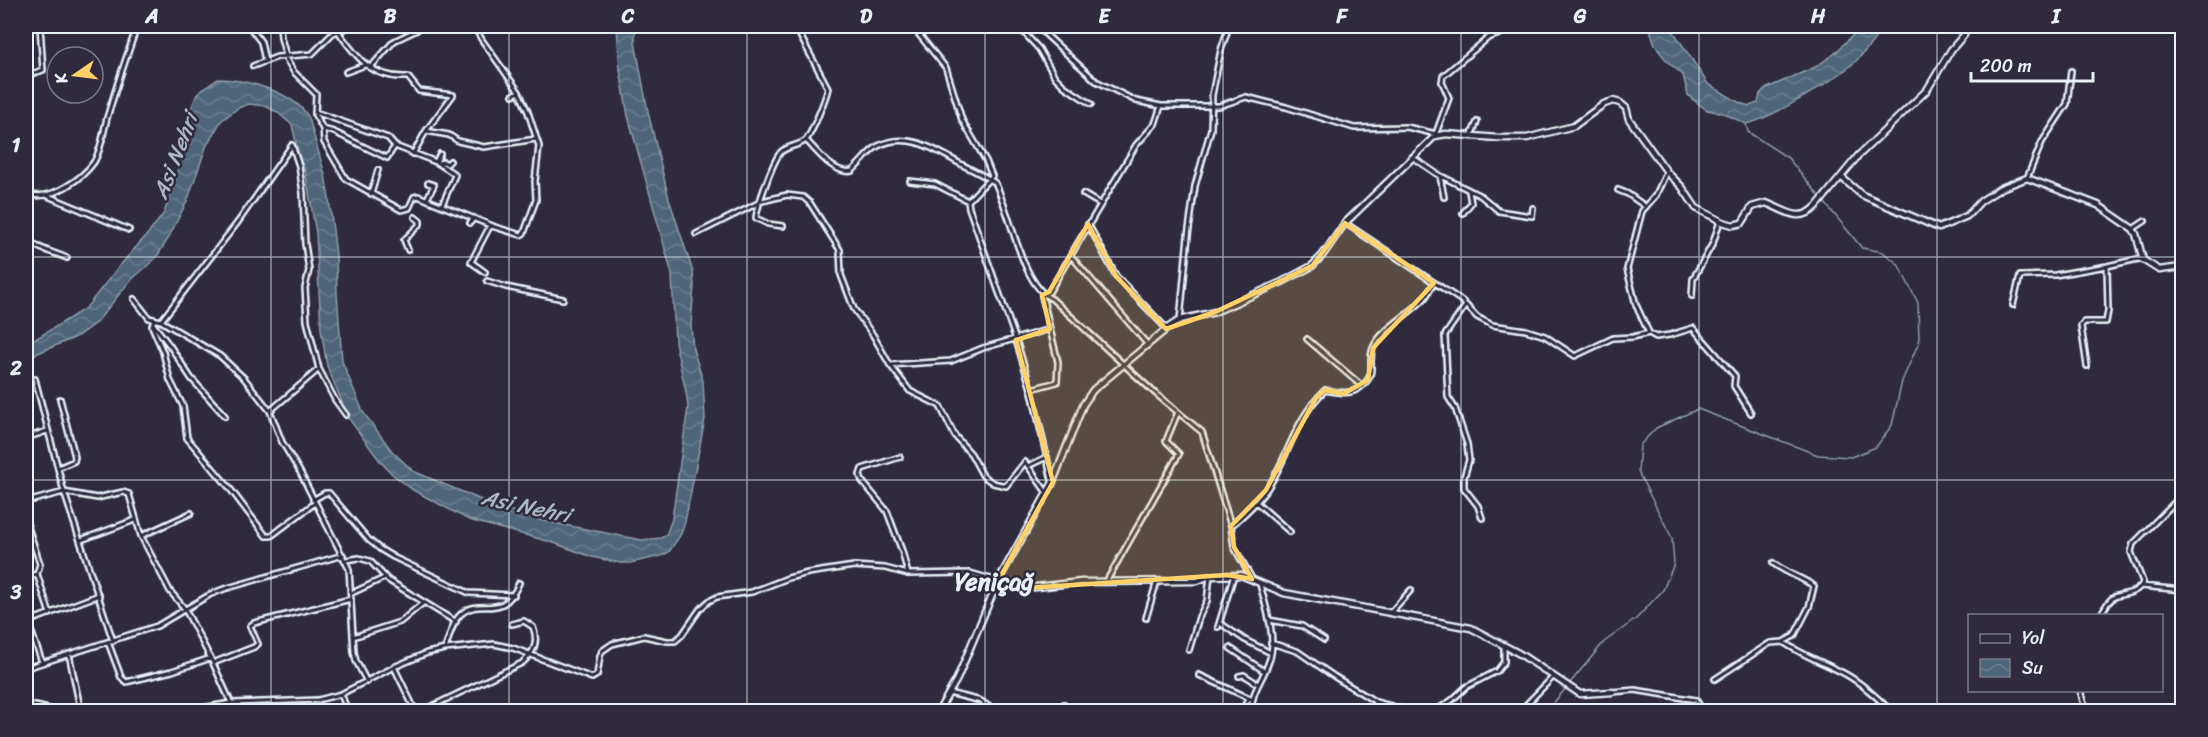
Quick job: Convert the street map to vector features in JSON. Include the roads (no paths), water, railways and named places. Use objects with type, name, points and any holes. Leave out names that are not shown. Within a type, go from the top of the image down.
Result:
[{"type":"street","points":[[26,76],[43,70],[40,26]]},
{"type":"street","points":[[26,203],[32,195],[48,196],[65,187],[93,163],[100,150],[107,118],[137,26]]},
{"type":"street","points":[[249,26],[261,42],[266,61]]},
{"type":"street","points":[[280,26],[285,56],[294,72],[316,94],[315,112],[323,129],[324,142],[346,179],[403,211],[409,208],[416,196],[521,235],[524,233],[536,200],[535,181],[539,146],[519,92],[474,26]]},
{"type":"street","points":[[253,66],[285,56],[312,54],[338,31],[351,26]]},
{"type":"street","points":[[783,226],[768,225],[756,218],[759,202],[779,154],[806,140],[822,109],[828,88],[795,26]]},
{"type":"street","points":[[912,26],[946,68],[962,120],[992,176],[968,201]]},
{"type":"street","points":[[1018,26],[1039,50],[1055,77],[1069,90],[1091,104]]},
{"type":"street","points":[[1031,26],[1043,32],[1096,81],[1128,98],[1161,106],[1219,106],[1246,97],[1354,128],[1407,127],[1436,135],[1527,138],[1574,126],[1604,104],[1613,101],[1626,108],[1629,119],[1696,208],[1733,225],[1742,223],[1752,207],[1766,203],[1800,216],[1809,214],[1858,156],[1927,90],[1951,50],[1964,35],[1967,26]]},
{"type":"street","points":[[1043,32],[1045,26]]},
{"type":"street","points":[[1180,320],[1195,186],[1211,129],[1212,106],[1221,50],[1229,26]]},
{"type":"street","points":[[938,711],[957,679],[999,581],[1047,493],[1083,405],[1093,390],[1180,320],[1215,312],[1312,266],[1322,256],[1345,223],[1436,135],[1449,98],[1442,82],[1443,76],[1488,38],[1502,33],[1510,26]]},
{"type":"street","points":[[370,68],[394,41],[417,30]]},
{"type":"street","points":[[338,31],[365,64],[379,74],[408,77],[419,91],[453,95],[426,131],[413,154]]},
{"type":"street","points":[[346,72],[365,64]]},
{"type":"street","points":[[2027,178],[2042,142],[2067,104],[2071,71]]},
{"type":"street","points":[[513,95],[519,92]]},
{"type":"street","points":[[1042,295],[1048,292],[1140,139],[1155,124],[1161,106]]},
{"type":"street","points":[[315,112],[388,138],[395,146],[437,163],[455,176],[442,205]]},
{"type":"street","points":[[1471,136],[1477,122]]},
{"type":"street","points":[[323,129],[334,132],[387,158],[395,146]]},
{"type":"street","points":[[426,131],[449,135],[458,141],[484,147],[536,139]]},
{"type":"street","points":[[806,140],[840,171],[848,172],[852,171],[878,146],[895,140],[912,140],[930,147],[995,183],[1027,270],[1042,295],[1058,362],[1057,382],[1031,389]]},
{"type":"street","points":[[161,321],[238,222],[292,145],[299,166],[303,194],[305,244],[309,270],[305,288],[308,321],[319,369],[335,400],[346,415]]},
{"type":"street","points":[[437,163],[440,154]]},
{"type":"street","points":[[1412,157],[1440,176],[1481,196],[1499,211],[1532,216],[1533,208]]},
{"type":"street","points":[[437,163],[447,164],[450,161]]},
{"type":"street","points":[[371,195],[378,170]]},
{"type":"street","points":[[1667,172],[1656,195],[1642,211],[1628,269],[1636,305],[1649,333],[1656,337],[1693,328],[1735,376],[1734,386],[1751,412]]},
{"type":"street","points":[[1440,176],[1444,197]]},
{"type":"street","points":[[1840,178],[1862,195],[1939,228],[1967,216],[1981,201],[2001,188],[2027,178],[2098,205],[2133,229],[2143,260]]},
{"type":"street","points":[[910,181],[935,183],[968,201],[1031,389],[1052,480]]},
{"type":"street","points":[[427,199],[434,185],[428,183]]},
{"type":"street","points":[[1618,189],[1646,207]]},
{"type":"street","points":[[1463,213],[1471,203],[1469,191]]},
{"type":"street","points":[[1083,194],[1100,204]]},
{"type":"street","points":[[696,234],[759,202],[787,195],[800,195],[810,203],[840,250],[841,275],[854,309],[873,335],[890,365],[910,391],[940,406],[955,436],[971,454],[983,476],[993,483],[1006,486],[1025,462],[1047,493]]},
{"type":"street","points":[[48,196],[129,230]]},
{"type":"street","points":[[408,250],[405,240],[420,224],[415,217]]},
{"type":"street","points":[[470,223],[474,218]]},
{"type":"street","points":[[1692,296],[1693,279],[1713,243],[1720,221]]},
{"type":"street","points":[[2133,229],[2145,221]]},
{"type":"street","points":[[1345,223],[1466,305],[1477,317],[1492,325],[1526,330],[1545,336],[1575,356],[1613,338],[1649,333]]},
{"type":"street","points":[[485,272],[471,262],[490,225]]},
{"type":"street","points":[[1088,225],[1116,276],[1167,329]]},
{"type":"street","points":[[26,239],[34,246],[48,249],[67,258]]},
{"type":"street","points":[[1070,255],[1148,345]]},
{"type":"street","points":[[2013,306],[2020,276],[2055,275],[2138,258],[2159,270],[2182,267]]},
{"type":"street","points":[[2087,366],[2081,326],[2084,322],[2106,322],[2108,311],[2107,266]]},
{"type":"street","points":[[487,281],[563,298]]},
{"type":"street","points":[[1231,526],[1266,490],[1281,464],[1293,433],[1316,398],[1325,390],[1343,394],[1368,381],[1371,374],[1373,348],[1424,298],[1434,283]]},
{"type":"street","points":[[1042,295],[1052,299],[1202,432],[1231,526],[1234,547],[1252,579]]},
{"type":"street","points":[[134,299],[153,321],[191,378],[225,416]]},
{"type":"street","points":[[1466,305],[1445,336],[1448,397],[1455,408],[1467,444],[1469,459],[1464,477],[1464,488],[1478,506],[1482,518]]},
{"type":"street","points":[[153,321],[161,321],[205,345],[236,369],[270,411],[282,442],[346,560],[351,577],[356,662],[367,682]]},
{"type":"street","points":[[153,321],[170,380],[183,406],[187,438],[266,536],[271,536],[325,493],[329,493],[380,549],[469,593],[514,595]]},
{"type":"street","points":[[890,365],[951,361],[983,348],[1050,329]]},
{"type":"street","points":[[1307,339],[1362,386]]},
{"type":"street","points":[[270,411],[319,369]]},
{"type":"street","points":[[34,379],[64,492],[113,641]]},
{"type":"street","points":[[58,468],[74,461],[75,457],[60,399]]},
{"type":"street","points":[[1106,582],[1179,454],[1166,441],[1178,412]]},
{"type":"street","points":[[26,438],[47,431]]},
{"type":"street","points":[[900,457],[862,469],[860,475],[862,481],[887,511],[908,574]]},
{"type":"street","points":[[1028,466],[1047,457]]},
{"type":"street","points":[[26,501],[64,492],[97,498],[127,492],[141,536],[170,591],[185,609],[212,660],[231,703]]},
{"type":"street","points":[[2101,614],[2116,596],[2136,592],[2141,586],[2143,582],[2131,552],[2133,544],[2182,495]]},
{"type":"street","points":[[1256,502],[1290,532]]},
{"type":"street","points":[[141,536],[191,513]]},
{"type":"street","points":[[81,540],[135,520]]},
{"type":"street","points":[[26,521],[40,564],[37,574],[50,614]]},
{"type":"street","points":[[26,668],[157,626],[224,589],[343,555]]},
{"type":"street","points":[[346,560],[365,558],[375,565],[384,578],[456,622]]},
{"type":"street","points":[[1715,679],[1770,643],[1783,642],[1794,636],[1809,607],[1814,586],[1800,576],[1786,573],[1773,563]]},
{"type":"street","points":[[179,711],[231,703],[306,702],[340,694],[394,667],[445,649],[504,645],[592,678],[597,675],[600,656],[606,647],[644,636],[667,641],[678,639],[700,609],[717,597],[752,592],[808,573],[854,566],[885,568],[908,574],[970,573],[1027,588],[1081,582],[1197,580],[1210,576],[1234,575],[1252,579],[1284,593],[1471,628],[1504,645],[1580,694],[1635,690],[1696,700],[1704,711]]},
{"type":"street","points":[[26,577],[37,574]]},
{"type":"street","points":[[1234,575],[1219,625],[1271,654]]},
{"type":"street","points":[[1188,650],[1207,600],[1210,576]]},
{"type":"street","points":[[352,593],[384,578]]},
{"type":"street","points":[[1146,618],[1157,581]]},
{"type":"street","points":[[445,649],[456,622],[464,612],[506,603],[514,595],[519,583]]},
{"type":"street","points":[[1240,711],[1250,699],[1271,654],[1269,620],[1260,583]]},
{"type":"street","points":[[2141,586],[2182,590]]},
{"type":"street","points":[[1390,613],[1411,590]]},
{"type":"street","points":[[27,622],[99,595]]},
{"type":"street","points":[[108,642],[121,677],[126,682],[254,647],[258,644],[250,627],[254,623],[351,598]]},
{"type":"street","points":[[353,637],[400,622],[423,603]]},
{"type":"street","points":[[26,616],[43,663]]},
{"type":"street","points":[[1269,620],[1302,626],[1324,640]]},
{"type":"street","points":[[394,667],[418,711],[522,663],[532,655],[535,638],[533,627],[524,621],[512,624]]},
{"type":"street","points":[[1783,642],[1796,651],[1854,679],[1892,711]]},
{"type":"street","points":[[1272,644],[1297,651],[1376,702],[1411,711],[1438,709],[1466,687],[1497,671],[1504,662],[1504,645]]},
{"type":"street","points":[[1230,648],[1264,671]]},
{"type":"street","points":[[69,654],[81,711]]},
{"type":"street","points":[[1199,675],[1250,699]]},
{"type":"street","points":[[1239,676],[1244,675],[1258,684]]},
{"type":"street","points":[[1519,711],[1553,677]]},
{"type":"street","points":[[2081,692],[2086,711]]},
{"type":"street","points":[[949,693],[981,701],[997,711]]},
{"type":"street","points":[[340,694],[348,711]]},
{"type":"street","points":[[1250,699],[1251,711]]},
{"type":"street","points":[[1368,711],[1376,702]]},
{"type":"street","points":[[26,704],[62,711]]},
{"type":"street","points":[[1064,704],[1066,711]]},
{"type":"water","points":[[617,26],[635,26],[635,42],[648,112],[669,199],[693,272],[691,325],[693,349],[703,381],[705,419],[685,522],[681,534],[669,552],[630,563],[620,563],[592,557],[551,542],[469,520],[413,490],[392,474],[380,461],[349,419],[327,366],[321,329],[316,233],[305,170],[300,160],[292,125],[277,112],[265,106],[249,104],[238,108],[221,121],[206,147],[188,199],[168,239],[156,258],[129,282],[97,322],[76,337],[26,358],[26,342],[39,337],[86,308],[164,213],[176,178],[188,116],[200,91],[218,79],[255,84],[293,101],[309,118],[329,198],[336,255],[342,361],[363,412],[392,451],[413,471],[493,505],[544,521],[642,540],[661,538],[666,535],[672,519],[688,407],[675,342],[672,274],[628,116],[620,70]]},
{"type":"water","points":[[1649,26],[1670,26],[1708,84],[1749,106],[1758,103],[1760,94],[1765,89],[1815,67],[1834,54],[1862,26],[1884,26],[1862,55],[1849,67],[1788,106],[1746,124],[1723,113],[1707,110],[1688,95],[1683,75],[1659,51]]},
{"type":"waterway","points":[[1546,712],[1604,642],[1636,619],[1663,590],[1674,564],[1672,538],[1638,472],[1640,445],[1656,428],[1698,409],[1818,455],[1851,457],[1876,447],[1892,425],[1902,381],[1919,342],[1918,303],[1898,264],[1883,252],[1862,248],[1788,158],[1748,132],[1746,124]]},
{"type":"district","name":"Yeniçağ","points":[[994,582]]},
{"type":"water label","name":"Asi Nehri","points":[[175,156]]},
{"type":"water label","name":"Asi Nehri","points":[[526,506]]}]
